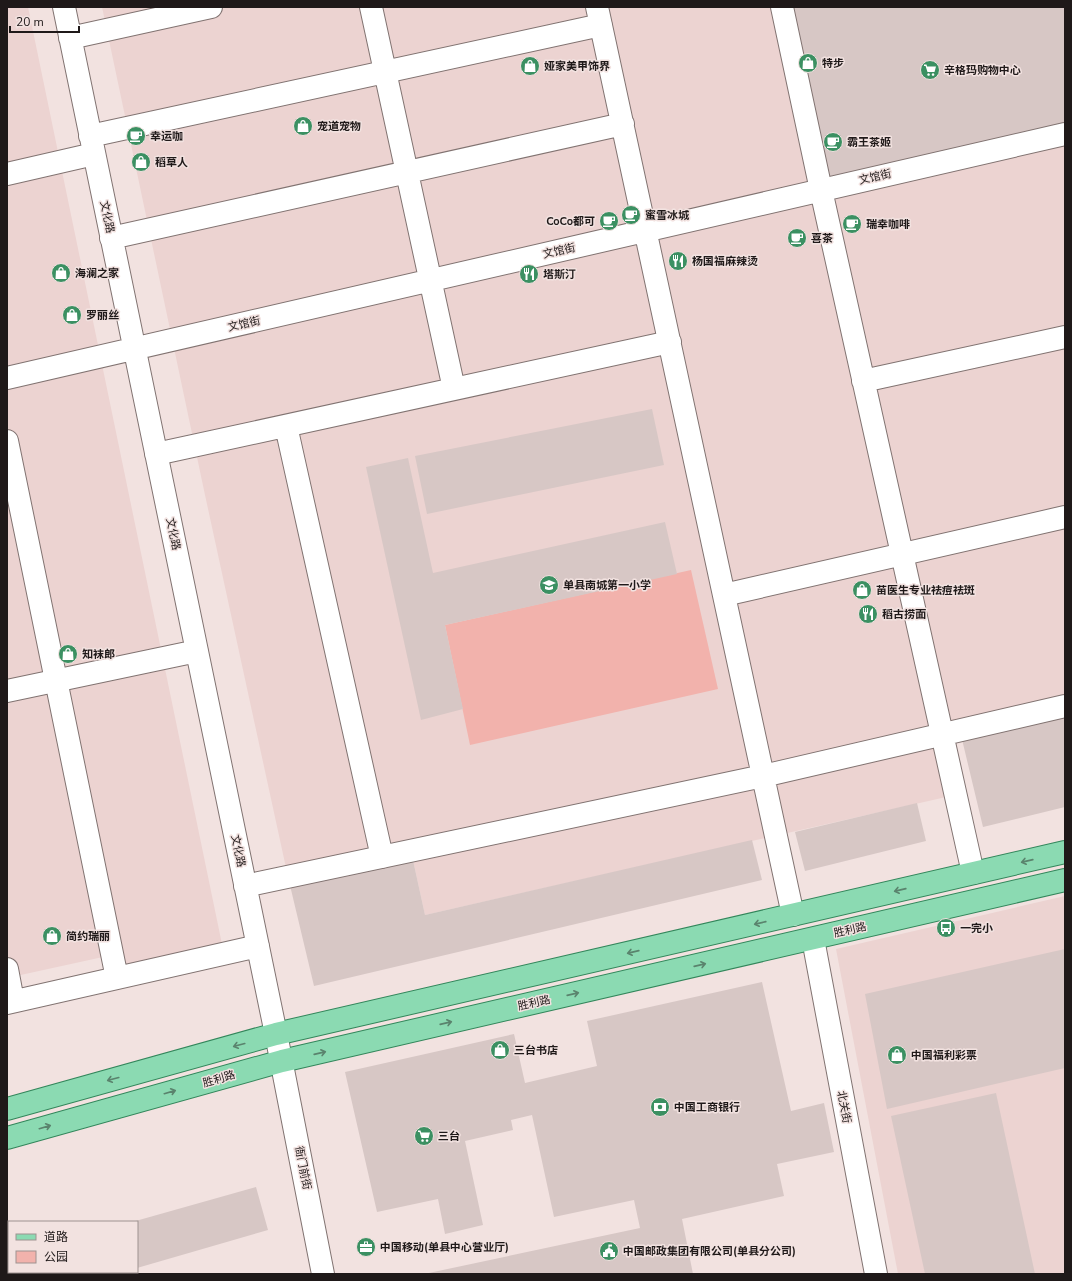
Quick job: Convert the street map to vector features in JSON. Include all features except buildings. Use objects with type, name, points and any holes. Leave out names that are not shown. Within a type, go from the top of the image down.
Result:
[{"type":"main road","points":[[7,1109],[276,1034],[1065,852]]},
{"type":"main road","name":"胜利路","points":[[7,1138],[282,1061],[1065,880]]},
{"type":"street","name":"文化路","points":[[64,7],[282,1061]]},
{"type":"street","points":[[70,38],[211,7]]},
{"type":"street","points":[[371,7],[454,389]]},
{"type":"street","points":[[782,7],[863,381],[973,873]]},
{"type":"street","points":[[7,174],[92,145],[385,72],[599,16],[793,915]]},
{"type":"street","points":[[111,238],[623,124]]},
{"type":"street","name":"文馆街","points":[[7,378],[1065,134]]},
{"type":"street","points":[[863,381],[1065,337]]},
{"type":"street","points":[[156,454],[670,342]]},
{"type":"street","points":[[286,426],[382,857]]},
{"type":"street","points":[[7,441],[117,978]]},
{"type":"street","points":[[724,595],[1065,517]]},
{"type":"street","points":[[7,691],[197,651]]},
{"type":"street","points":[[246,886],[763,776],[1065,706]]},
{"type":"street","name":"北关街","points":[[813,939],[876,1274]]},
{"type":"street","points":[[7,969],[10,1002],[258,946]]},
{"type":"street","name":"衙门前街","points":[[282,1061],[323,1274]]},
{"type":"shaded area","points":[[7,7],[28,7],[223,949],[125,975],[112,955],[7,978]]},
{"type":"shaded area","points":[[102,7],[1065,7],[1065,706],[942,735],[955,795],[425,915],[411,851],[288,877],[205,495]]},
{"type":"shaded area","points":[[1065,896],[1065,1274],[898,1274],[836,949]]},
{"type":"green space","points":[[691,570],[718,689],[470,745],[445,625]]},
{"type":"place","name":"特步","points":[[808,63]]},
{"type":"place","name":"娅家美甲饰界","points":[[530,66]]},
{"type":"place","name":"辛格玛购物中心","points":[[930,70]]},
{"type":"place","name":"宠道宠物","points":[[303,126]]},
{"type":"place","name":"幸运咖","points":[[136,136]]},
{"type":"place","name":"霸王茶姬","points":[[833,142]]},
{"type":"place","name":"稻草人","points":[[141,162]]},
{"type":"place","name":"蜜雪冰城","points":[[631,215]]},
{"type":"place","name":"CoCo都可","points":[[609,221]]},
{"type":"place","name":"瑞幸咖啡","points":[[852,224]]},
{"type":"place","name":"喜茶","points":[[797,238]]},
{"type":"place","name":"杨国福麻辣烫","points":[[678,261]]},
{"type":"place","name":"海澜之家","points":[[61,273]]},
{"type":"place","name":"塔斯汀","points":[[529,274]]},
{"type":"place","name":"罗丽丝","points":[[72,315]]},
{"type":"place","name":"单县南城第一小学","points":[[549,585]]},
{"type":"place","name":"苗医生专业祛痘祛斑","points":[[862,590]]},
{"type":"place","name":"稻古捞面","points":[[868,614]]},
{"type":"place","name":"知袜郎","points":[[68,654]]},
{"type":"place","name":"一完小","points":[[946,928]]},
{"type":"place","name":"简约瑞丽","points":[[52,936]]},
{"type":"place","name":"三台书店","points":[[500,1050]]},
{"type":"place","name":"中国福利彩票","points":[[897,1055]]},
{"type":"place","name":"中国工商银行","points":[[660,1107]]},
{"type":"place","name":"三台","points":[[424,1136]]},
{"type":"place","name":"中国移动(单县中心营业厅)","points":[[366,1247]]},
{"type":"place","name":"中国邮政集团有限公司(单县分公司)","points":[[609,1251]]}]
